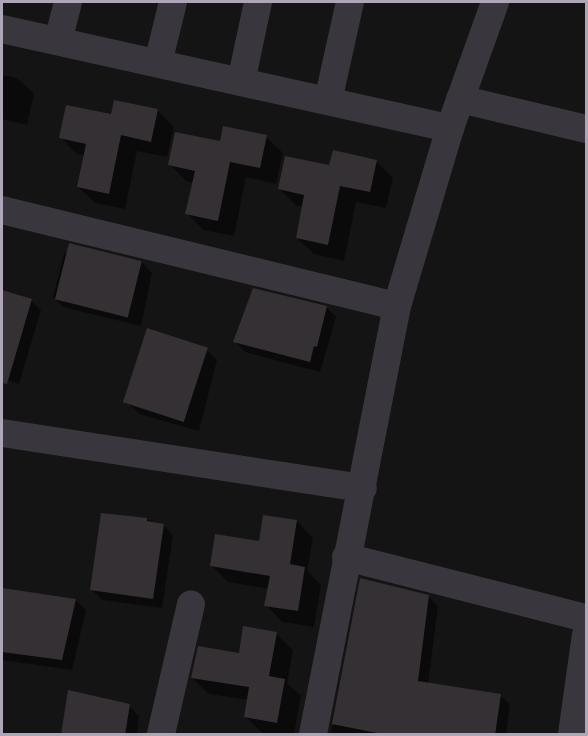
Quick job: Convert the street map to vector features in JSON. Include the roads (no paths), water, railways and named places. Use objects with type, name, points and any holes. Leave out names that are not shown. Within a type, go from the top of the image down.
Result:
[{"type":"street","points":[[58,41],[68,2]]},
{"type":"street","points":[[158,63],[172,2]]},
{"type":"street","points":[[241,82],[258,2]]},
{"type":"street","points":[[328,101],[350,2]]},
{"type":"street","points":[[313,735],[346,557],[363,488],[398,306],[450,128],[495,2]]},
{"type":"street","points":[[2,29],[450,128]]},
{"type":"street","points":[[460,99],[586,129]]},
{"type":"street","points":[[2,210],[398,306]]},
{"type":"street","points":[[2,434],[363,488]]},
{"type":"street","points":[[346,557],[586,618]]},
{"type":"street","points":[[161,735],[191,604]]},
{"type":"street","points":[[577,731],[586,634]]}]
